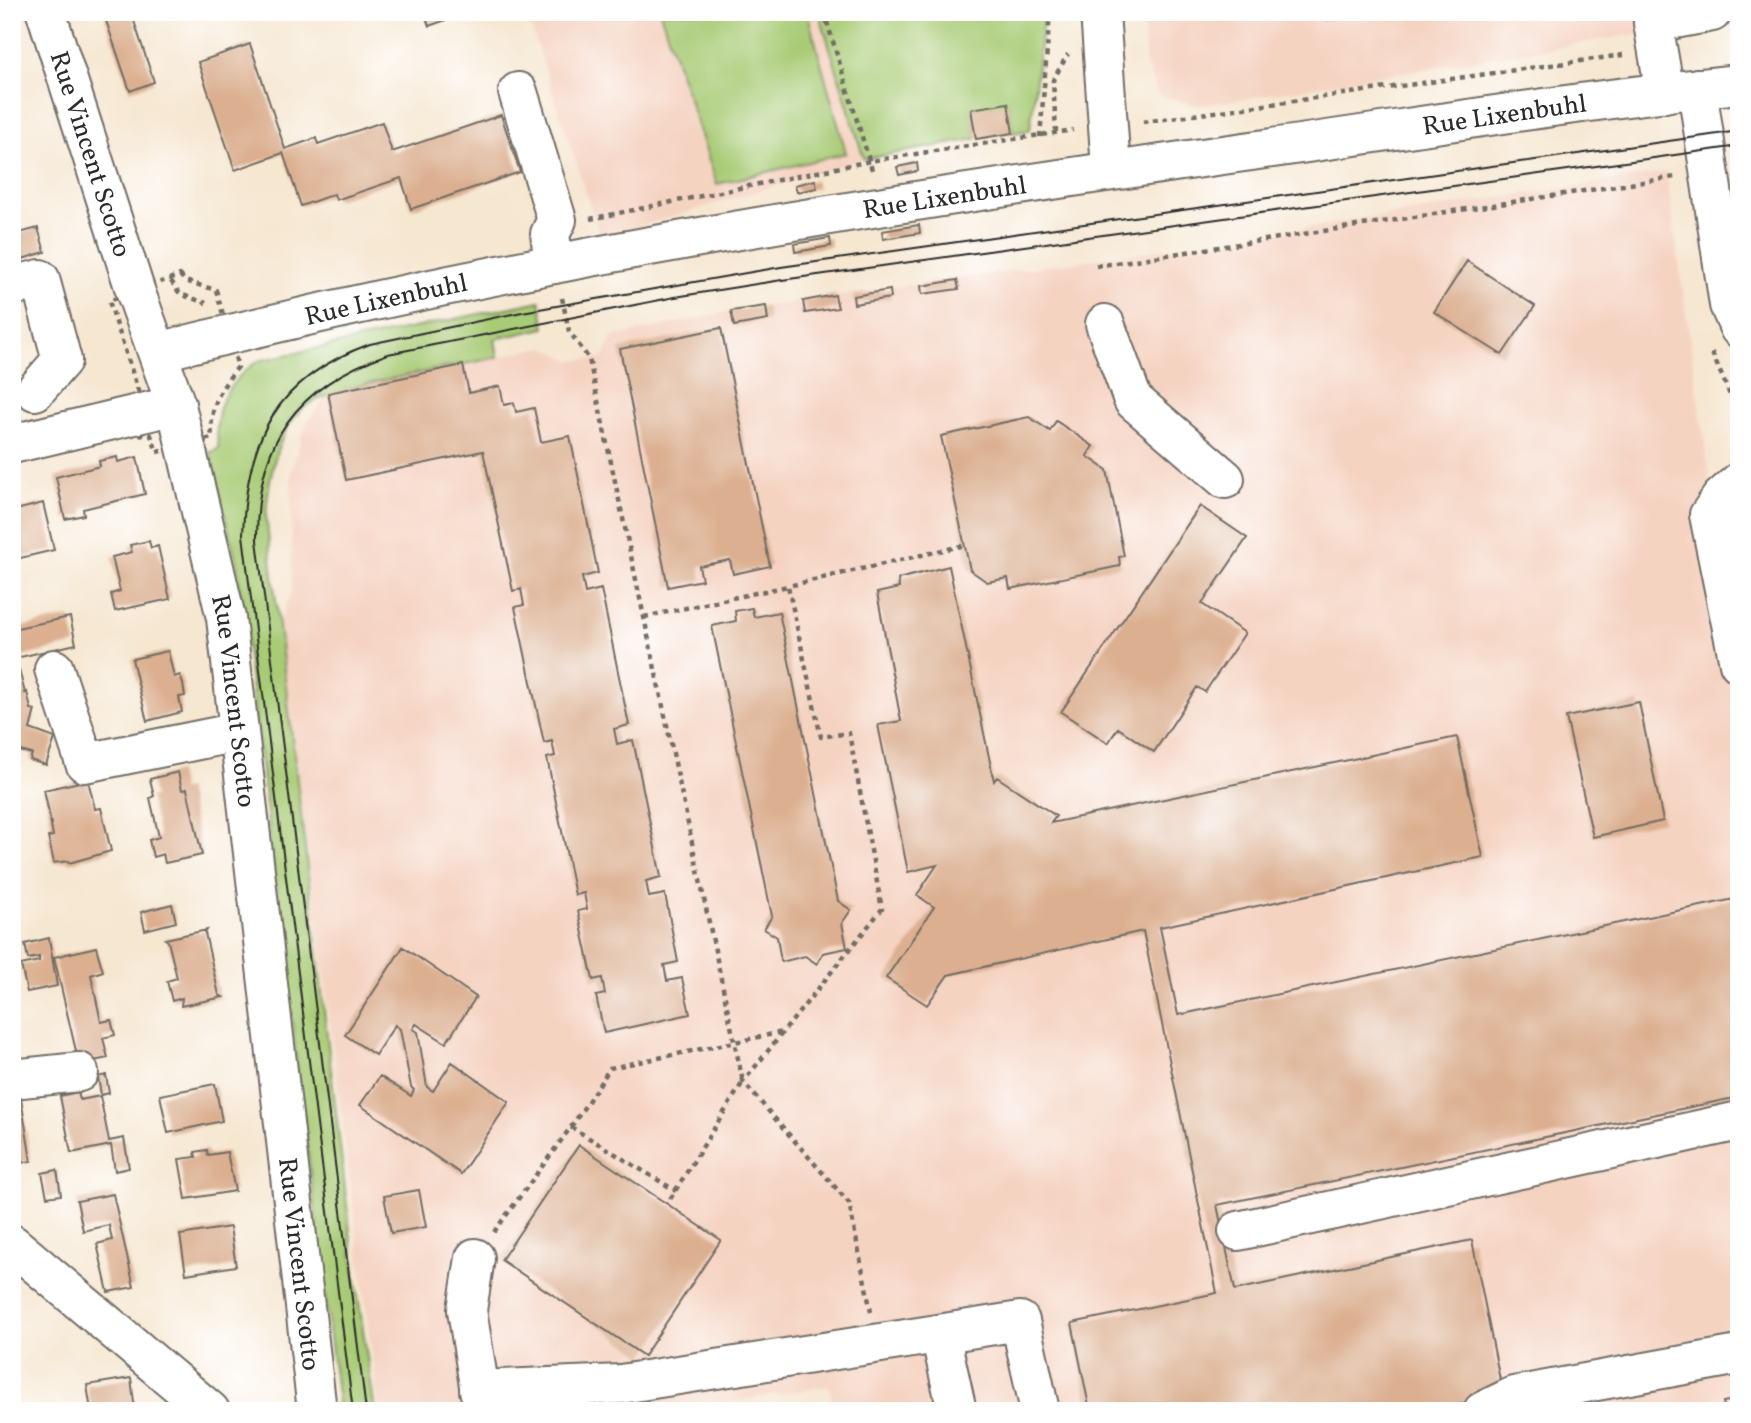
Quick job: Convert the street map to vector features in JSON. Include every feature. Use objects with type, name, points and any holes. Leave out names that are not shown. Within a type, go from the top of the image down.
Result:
[{"type":"street","name":"Rue Vincent Scotto","points":[[46,12],[176,405],[226,618],[317,1411]]},
{"type":"street","points":[[1100,12],[1111,169]]},
{"type":"street","points":[[1712,12],[1654,23],[1658,50],[1681,90],[1729,305],[1724,337]]},
{"type":"street","name":"Rue Lixenbuhl","points":[[158,352],[228,334],[554,264],[776,223],[1111,169],[1739,84]]},
{"type":"street","points":[[518,92],[557,220],[550,234],[554,264]]},
{"type":"street","points":[[12,286],[40,279],[62,360],[24,391],[49,435]]},
{"type":"street","points":[[1105,324],[1133,400],[1225,479]]},
{"type":"street","points":[[12,444],[176,405]]},
{"type":"street","points":[[1739,482],[1721,498],[1709,515],[1739,663]]},
{"type":"street","points":[[54,669],[85,763],[238,732]]},
{"type":"street","points":[[12,1079],[79,1072]]},
{"type":"street","points":[[1238,1231],[1739,1121]]},
{"type":"street","points":[[12,1244],[210,1411]]},
{"type":"street","points":[[475,1258],[467,1310],[481,1401],[621,1384],[1020,1321],[1040,1411]]},
{"type":"street","points":[[940,1334],[957,1411]]},
{"type":"street","points":[[1483,1411],[1514,1396],[1739,1356]]},
{"type":"path","points":[[824,12],[884,207]]},
{"type":"path","points":[[1040,137],[1051,12]]},
{"type":"path","points":[[1056,132],[1053,80],[1074,44]]},
{"type":"path","points":[[1107,125],[1138,119],[1150,123],[1658,50]]},
{"type":"path","points":[[1601,59],[1608,101]]},
{"type":"path","points":[[1676,165],[1679,191]]},
{"type":"path","points":[[1096,266],[1678,177]]},
{"type":"path","points":[[554,264],[569,331],[589,359],[743,1082],[849,1203],[878,1343]]},
{"type":"path","points":[[180,294],[207,303]]},
{"type":"path","points":[[1724,337],[1739,416]]},
{"type":"path","points":[[644,617],[965,545]]},
{"type":"path","points":[[667,1204],[743,1082],[883,909],[849,733],[821,737],[788,586]]},
{"type":"path","points":[[475,1258],[571,1127],[610,1068],[784,1032]]},
{"type":"path","points":[[571,1127],[676,1191]]},
{"type":"shaded area","points":[[526,12],[819,12],[864,159],[601,238]]},
{"type":"shaded area","points":[[1144,12],[1739,12],[1739,17],[1200,106],[1158,95],[1145,61]]},
{"type":"shaded area","points":[[1666,172],[1717,529],[1739,633],[1739,1411],[834,1411],[829,1386],[673,1411],[379,1411],[279,623],[292,590],[291,472],[306,424],[328,393],[544,347],[572,361],[604,357],[612,337],[731,311],[1236,239]]},
{"type":"green space","points":[[660,12],[807,12],[846,153],[717,184]]},
{"type":"green space","points":[[819,12],[1044,12],[1030,130],[1013,133],[1008,104],[972,109],[976,139],[864,159]]},
{"type":"green space","points":[[540,301],[545,328],[495,339],[498,357],[364,385],[315,401],[301,410],[285,433],[271,474],[266,516],[356,1282],[375,1411],[339,1411],[237,565],[210,452],[219,449],[217,422],[219,410],[229,388],[258,361]]},
{"type":"building","points":[[103,12],[131,12],[154,82],[130,91]]},
{"type":"building","points":[[424,12],[466,12],[466,13],[429,26]]},
{"type":"building","points":[[1315,12],[1353,12],[1353,13],[1328,20]]},
{"type":"building","points":[[250,44],[285,149],[316,138],[318,144],[382,122],[392,152],[501,115],[520,172],[411,209],[401,178],[336,200],[334,194],[301,206],[283,153],[235,170],[198,62]]},
{"type":"building","points":[[1008,103],[1013,133],[976,139],[971,109]]},
{"type":"building","points":[[917,163],[918,171],[899,175],[897,167]]},
{"type":"building","points":[[815,180],[817,188],[797,192],[795,185]]},
{"type":"building","points":[[919,225],[920,233],[883,239],[882,231]]},
{"type":"building","points":[[38,228],[45,252],[19,260],[17,254],[12,256],[12,235]]},
{"type":"building","points":[[830,238],[831,246],[795,252],[794,244]]},
{"type":"building","points":[[1467,261],[1535,306],[1502,355],[1434,312]]},
{"type":"building","points":[[957,280],[959,289],[922,294],[921,286]]},
{"type":"building","points":[[890,290],[891,298],[854,304],[853,296]]},
{"type":"building","points":[[835,295],[838,308],[805,313],[803,301]]},
{"type":"building","points":[[766,306],[768,320],[734,326],[731,311]]},
{"type":"building","points":[[721,328],[770,566],[733,574],[730,560],[699,566],[702,580],[668,587],[620,349]]},
{"type":"building","points":[[12,344],[18,361],[12,362]]},
{"type":"building","points":[[463,365],[469,393],[500,386],[504,405],[514,403],[516,412],[534,408],[541,442],[570,436],[598,573],[582,577],[585,593],[601,589],[629,725],[614,729],[617,744],[633,740],[661,877],[646,881],[649,897],[665,894],[678,962],[664,965],[667,981],[682,978],[690,1014],[604,1033],[596,996],[605,994],[602,978],[593,980],[578,911],[587,909],[584,893],[575,895],[547,758],[555,756],[552,741],[544,743],[515,607],[524,605],[521,589],[513,591],[483,451],[346,480],[328,393]]},
{"type":"building","points":[[1029,417],[1050,431],[1056,421],[1093,446],[1087,456],[1107,470],[1124,556],[1119,557],[1120,566],[1010,589],[1008,578],[987,582],[970,570],[941,436]]},
{"type":"building","points":[[117,457],[118,462],[137,457],[145,494],[83,509],[84,515],[65,519],[56,477],[100,466],[99,461]]},
{"type":"building","points":[[43,503],[54,550],[12,560],[12,511]]},
{"type":"building","points":[[1200,506],[1247,538],[1202,604],[1245,633],[1205,692],[1197,687],[1154,752],[1118,728],[1108,743],[1061,712]]},
{"type":"building","points":[[149,541],[151,548],[158,546],[170,599],[115,611],[111,594],[120,591],[112,557],[132,552],[130,545]]},
{"type":"building","points":[[949,566],[994,781],[997,777],[1056,816],[1051,823],[1457,737],[1483,857],[1160,927],[1178,1015],[1739,898],[1739,1097],[1217,1205],[1235,1290],[1472,1240],[1503,1395],[1430,1411],[1090,1411],[1072,1323],[1217,1293],[1143,931],[948,975],[927,1005],[886,978],[934,907],[917,895],[937,865],[908,872],[878,725],[901,721],[877,593],[899,588],[898,579]]},
{"type":"building","points":[[752,608],[754,617],[779,612],[838,901],[851,910],[842,923],[847,948],[823,953],[817,964],[805,956],[781,962],[777,937],[764,929],[772,916],[712,626],[736,621],[735,611]]},
{"type":"building","points":[[70,617],[76,644],[16,658],[25,693],[27,692],[31,709],[35,710],[30,729],[55,738],[46,765],[30,760],[32,754],[12,749],[12,629]]},
{"type":"building","points":[[168,651],[174,677],[180,675],[183,684],[185,696],[179,697],[182,712],[147,721],[132,659]]},
{"type":"building","points":[[1639,702],[1663,821],[1593,837],[1566,717]]},
{"type":"building","points":[[178,772],[182,790],[187,789],[202,855],[165,863],[163,854],[153,857],[149,840],[159,837],[150,798],[154,796],[150,779]]},
{"type":"building","points":[[88,780],[95,809],[101,808],[111,851],[69,863],[54,863],[48,837],[53,836],[44,790]]},
{"type":"building","points":[[172,904],[176,922],[145,930],[141,912]]},
{"type":"building","points":[[207,930],[205,933],[219,995],[223,997],[181,1006],[182,998],[172,1001],[167,981],[177,978],[168,941],[165,939]]},
{"type":"building","points":[[49,938],[57,986],[27,992],[21,965],[39,961],[39,957],[28,959],[25,944]]},
{"type":"building","points":[[96,947],[103,971],[91,975],[101,1022],[111,1020],[115,1035],[103,1038],[108,1058],[79,1064],[54,957]]},
{"type":"building","points":[[403,947],[476,997],[446,1043],[416,1024],[413,1029],[418,1032],[427,1087],[433,1091],[452,1062],[509,1102],[461,1174],[360,1105],[380,1076],[411,1096],[414,1090],[411,1087],[400,1029],[395,1025],[375,1055],[345,1035]]},
{"type":"building","points":[[106,1075],[109,1093],[101,1095],[98,1077]]},
{"type":"building","points":[[215,1084],[222,1121],[168,1133],[160,1095]]},
{"type":"building","points":[[19,1086],[31,1161],[12,1165],[12,1087]]},
{"type":"building","points":[[78,1092],[80,1100],[100,1096],[109,1141],[124,1138],[129,1168],[115,1171],[111,1145],[71,1153],[60,1096]]},
{"type":"building","points":[[579,1145],[721,1240],[644,1356],[501,1260]]},
{"type":"building","points":[[207,1150],[208,1155],[227,1152],[235,1191],[186,1199],[179,1159],[196,1157],[195,1152]]},
{"type":"building","points":[[57,1170],[61,1195],[47,1197],[42,1173]]},
{"type":"building","points":[[419,1190],[426,1227],[391,1233],[384,1196]]},
{"type":"building","points":[[113,1194],[134,1287],[108,1292],[97,1244],[112,1240],[109,1225],[83,1231],[77,1201]]},
{"type":"building","points":[[230,1227],[236,1266],[186,1274],[180,1235]]},
{"type":"building","points":[[131,1378],[135,1411],[91,1411],[87,1385]]},
{"type":"building","points":[[1739,1399],[1739,1411],[1725,1411],[1723,1402]]},
{"type":"tram line","points":[[353,1411],[243,535],[245,500],[260,441],[272,416],[289,394],[311,375],[338,358],[370,344],[522,312],[781,267],[1739,131]]},
{"type":"tram line","points":[[366,1411],[257,540],[264,474],[274,446],[288,422],[306,401],[356,367],[388,354],[675,297],[1739,146]]}]
